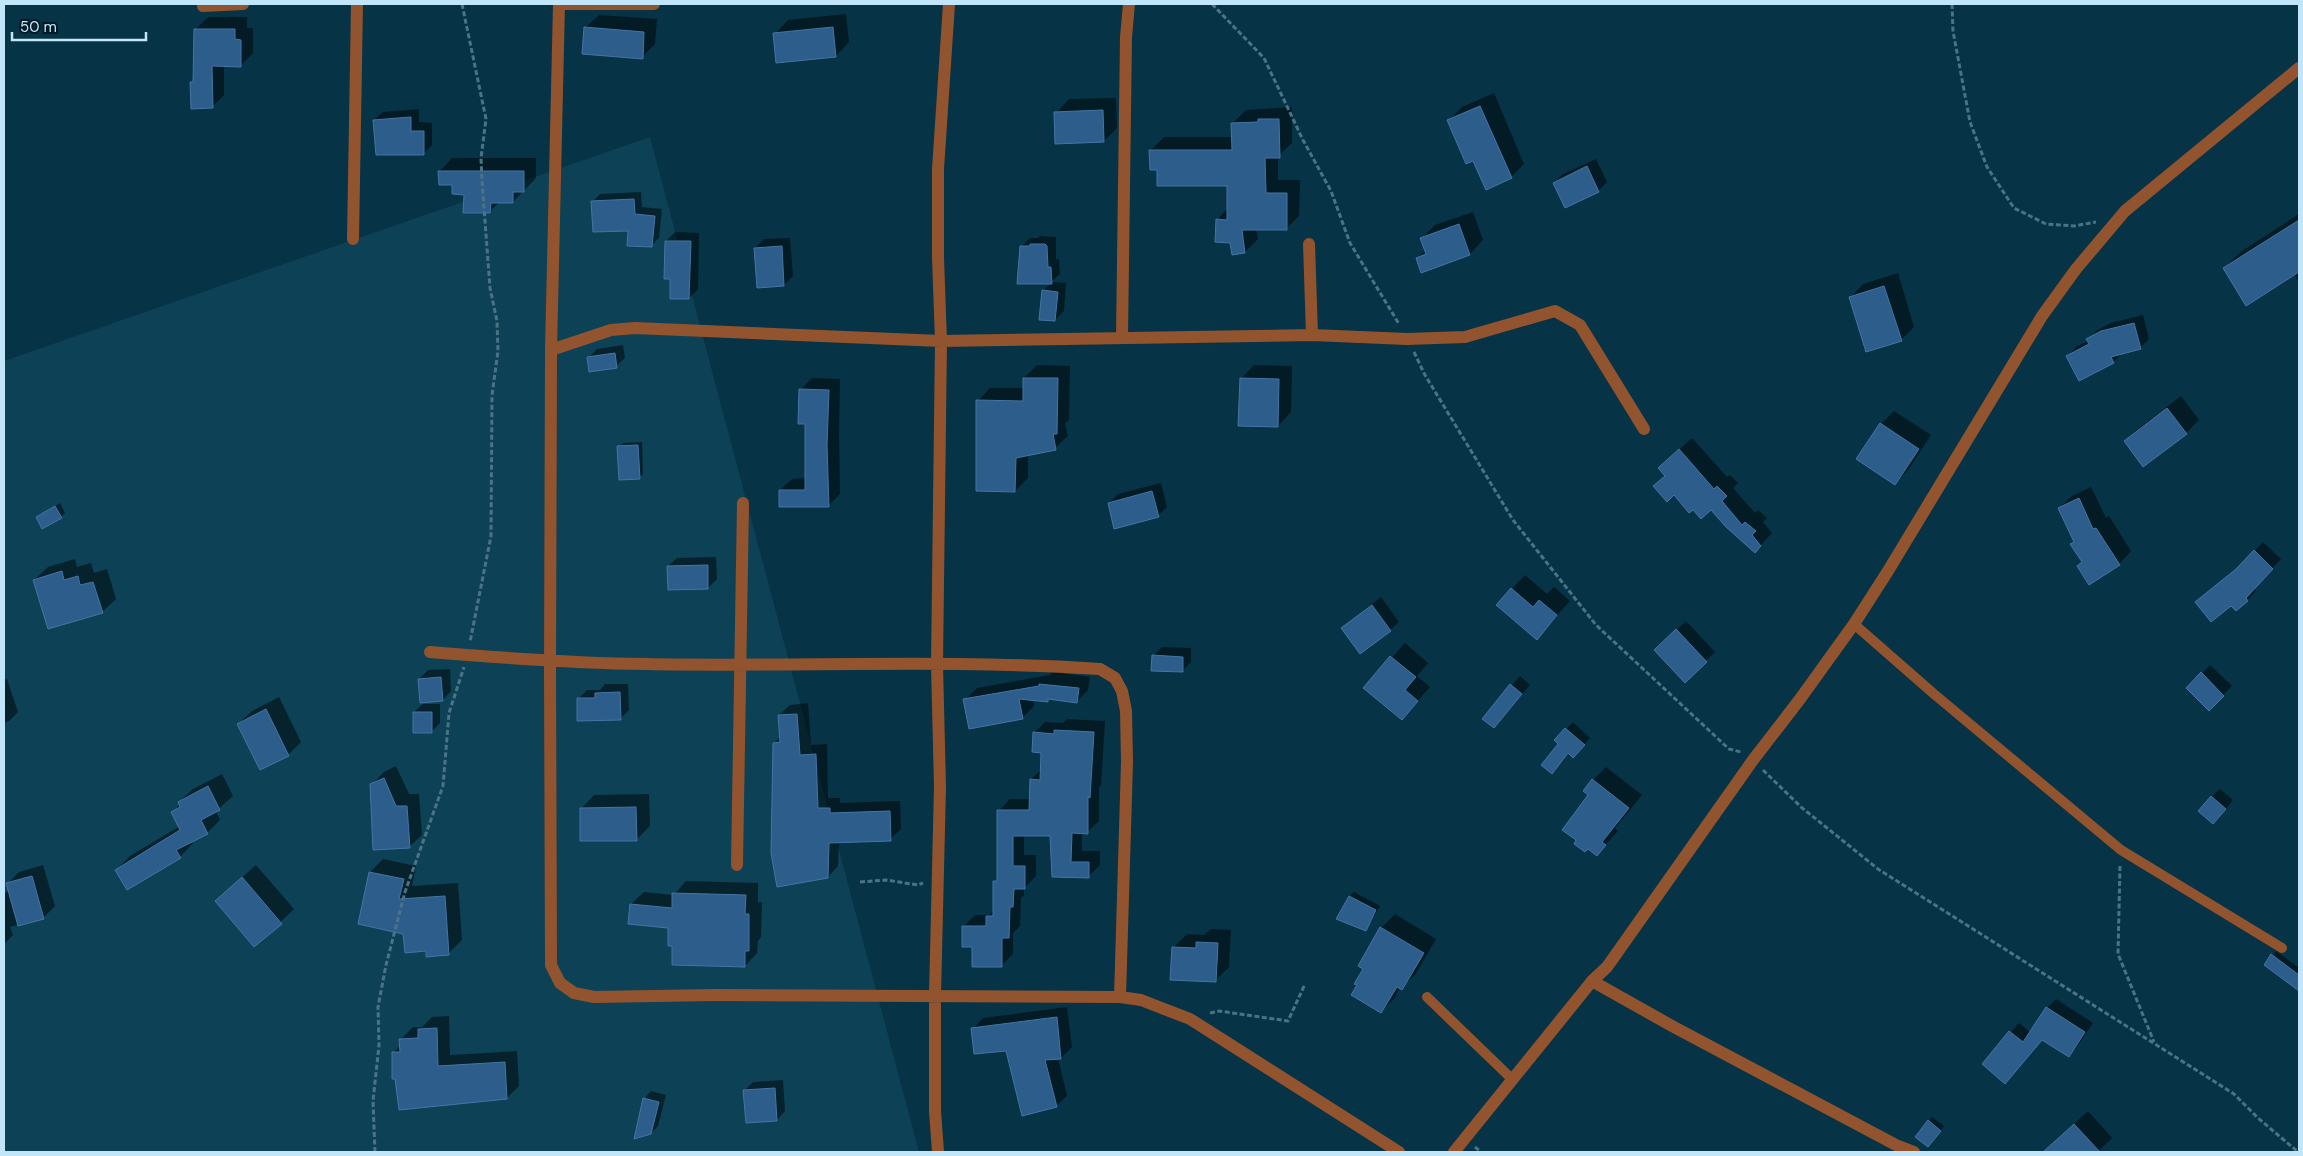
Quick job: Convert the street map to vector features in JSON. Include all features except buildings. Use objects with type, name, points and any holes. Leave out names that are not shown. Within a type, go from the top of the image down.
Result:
[{"type":"street","points":[[203,6],[243,4]]},
{"type":"street","points":[[353,239],[357,4]]},
{"type":"street","points":[[654,4],[559,4],[552,350],[550,662],[551,965],[560,983],[574,993],[594,998],[715,995],[935,995],[1120,997],[1141,1000],[1190,1018],[1399,1152]]},
{"type":"street","points":[[938,1152],[934,1111],[940,786],[937,665],[941,341],[938,258],[938,169],[949,4]]},
{"type":"street","points":[[1122,337],[1126,37],[1129,4]]},
{"type":"street","points":[[1454,1152],[1592,981],[1607,967],[1753,760],[1854,624],[1888,572],[2042,316],[2116,220],[2299,68]]},
{"type":"street","points":[[1309,244],[1312,335]]},
{"type":"street","points":[[552,350],[611,330],[635,328],[941,341],[1312,335],[1408,339],[1464,337],[1555,311],[1580,325],[1644,429]]},
{"type":"street","points":[[737,865],[743,503]]},
{"type":"street","points":[[430,652],[550,662],[937,665],[1100,669],[1115,678],[1122,690],[1126,711],[1127,762],[1120,997]]},
{"type":"street","points":[[1592,981],[1672,1026],[1896,1145],[1914,1152]]},
{"type":"lane","points":[[1854,624],[1934,694],[2121,850],[2282,948]]},
{"type":"lane","points":[[1427,997],[1514,1080]]},
{"type":"path","points":[[375,1152],[373,1101],[379,1045],[378,1007],[386,965],[405,892],[443,786],[449,713],[468,655],[490,536],[492,395],[498,351],[497,321],[490,288],[482,181],[481,158],[486,119],[462,4]]},
{"type":"path","points":[[1212,4],[1264,58],[1303,140],[1332,191],[1350,243],[1408,339],[1425,375],[1513,520],[1596,624],[1729,749],[1741,752],[1753,760],[1801,807],[1878,869],[2234,1094],[2258,1118],[2298,1152]]},
{"type":"path","points":[[1952,4],[1953,31],[1970,122],[1987,167],[2014,208],[2046,224],[2074,226],[2116,220]]},
{"type":"path","points":[[2121,850],[2118,954],[2154,1043]]},
{"type":"path","points":[[860,882],[886,880],[918,884],[938,880]]},
{"type":"path","points":[[1190,1018],[1219,1011],[1288,1021],[1305,984]]},
{"type":"shaded area","points":[[650,137],[919,1152],[4,1152],[4,361]]}]
